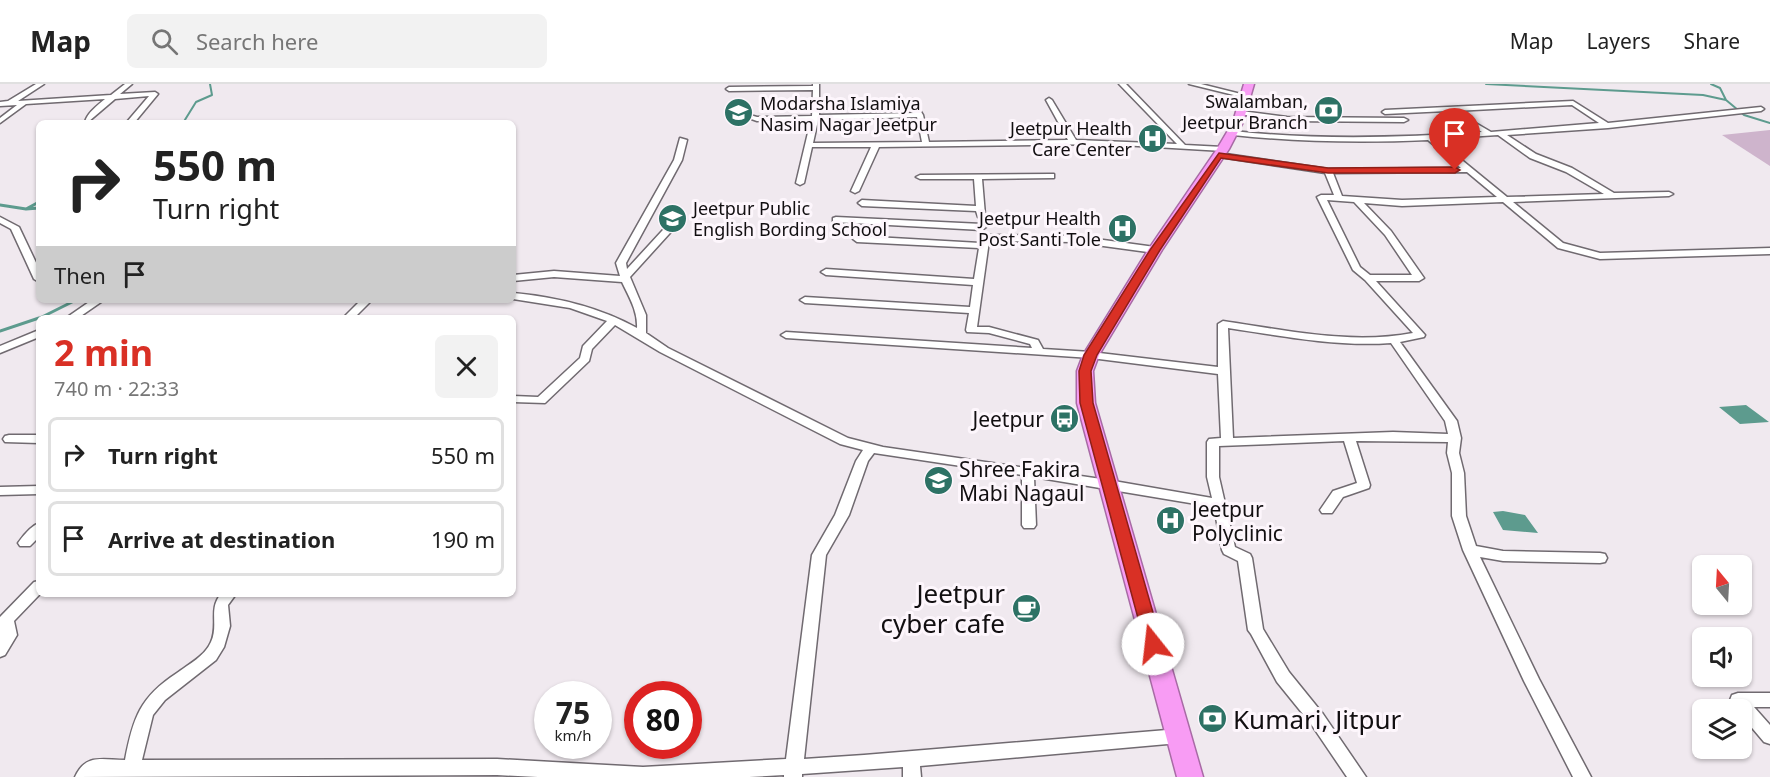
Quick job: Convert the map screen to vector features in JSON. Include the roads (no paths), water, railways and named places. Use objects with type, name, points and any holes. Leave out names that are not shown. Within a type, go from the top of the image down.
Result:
[{"type":"highway","points":[[1190,777],[1086,403],[1085,371],[1090,355],[1155,250],[1233,133],[1245,97]]},
{"type":"street","points":[[9,103],[41,84]]},
{"type":"street","points":[[88,120],[129,84]]},
{"type":"street","points":[[1122,84],[1182,145]]},
{"type":"street","points":[[1192,84],[1245,97],[1287,119],[1404,120]]},
{"type":"street","points":[[729,89],[816,86],[810,145],[800,183]]},
{"type":"street","points":[[0,104],[155,94],[133,120]]},
{"type":"street","points":[[911,100],[920,115],[926,143]]},
{"type":"street","points":[[1049,100],[1073,142]]},
{"type":"street","points":[[0,121],[25,102]]},
{"type":"street","points":[[1384,112],[1573,104],[1608,126]]},
{"type":"street","points":[[1233,133],[1286,140],[1327,141],[1429,137],[1608,126],[1761,109]]},
{"type":"street","points":[[1449,110],[1533,156],[1569,170],[1610,194]]},
{"type":"street","points":[[1327,113],[1341,130]]},
{"type":"street","points":[[743,115],[757,119],[920,115]]},
{"type":"street","points":[[1429,137],[1561,246],[1571,246],[1591,256],[1770,251]]},
{"type":"street","points":[[641,333],[644,322],[624,279],[621,263],[678,160],[683,140]]},
{"type":"street","points":[[810,145],[1073,142],[1182,145],[1328,171],[1467,170]]},
{"type":"street","points":[[855,191],[876,144]]},
{"type":"street","points":[[1328,171],[1339,198]]},
{"type":"street","points":[[920,177],[1051,176]]},
{"type":"street","points":[[978,177],[982,227],[986,235],[971,330],[989,330],[1034,342],[1040,352]]},
{"type":"street","points":[[1227,441],[1223,324],[1356,340],[1392,339],[1420,335],[1356,268],[1321,197],[1402,203],[1610,194],[1669,194]]},
{"type":"street","points":[[1356,199],[1388,233],[1419,278],[1368,278]]},
{"type":"street","points":[[862,203],[980,209]]},
{"type":"street","points":[[0,220],[15,228],[36,273]]},
{"type":"street","points":[[836,220],[982,227]]},
{"type":"street","points":[[624,279],[676,221]]},
{"type":"street","points":[[857,239],[984,242],[1074,239],[1155,250]]},
{"type":"street","points":[[826,272],[977,282]]},
{"type":"street","points":[[516,278],[554,274],[624,279]]},
{"type":"street","points":[[516,296],[570,303],[641,333],[664,350],[844,441],[871,448],[1108,484],[1220,504]]},
{"type":"street","points":[[805,300],[973,310]]},
{"type":"street","points":[[76,315],[94,303]]},
{"type":"street","points":[[351,315],[364,303]]},
{"type":"street","points":[[516,399],[541,401],[585,359],[587,348],[612,322]]},
{"type":"street","points":[[0,350],[36,334]]},
{"type":"street","points":[[786,335],[1090,355],[1224,371]]},
{"type":"street","points":[[1392,339],[1450,421],[1455,438],[1453,453],[1458,473],[1459,516],[1470,550],[1532,681],[1582,777]]},
{"type":"street","points":[[1357,777],[1317,719],[1283,677],[1256,630],[1245,558],[1229,550],[1213,477],[1212,442],[1275,442],[1350,437],[1455,438]]},
{"type":"street","points":[[1327,510],[1338,494],[1364,485],[1350,437]]},
{"type":"street","points":[[9,439],[36,439]]},
{"type":"street","points":[[793,773],[819,555],[842,515],[862,461],[871,448]]},
{"type":"street","points":[[1028,472],[1029,525]]},
{"type":"street","points":[[0,491],[36,490]]},
{"type":"street","points":[[25,543],[36,531]]},
{"type":"street","points":[[1470,550],[1503,556],[1600,558]]},
{"type":"street","points":[[0,651],[9,635],[6,620],[36,589]]},
{"type":"street","points":[[132,768],[146,712],[157,697],[206,659],[220,644],[224,622],[221,603],[226,597]]},
{"type":"street","points":[[1770,700],[1738,700],[1770,737]]},
{"type":"street","points":[[84,777],[90,768],[132,768],[161,772],[237,772],[497,767],[643,775],[793,773],[911,759],[1179,736]]},
{"type":"street","points":[[911,759],[912,777]]},
{"type":"waterway","points":[[185,120],[196,102],[212,95],[210,84]]},
{"type":"waterway","points":[[1486,84],[1703,95],[1726,100]]},
{"type":"waterway","points":[[1711,84],[1720,88],[1726,100]]},
{"type":"waterway","points":[[1726,100],[1744,115],[1770,123]]},
{"type":"waterway","points":[[26,209],[36,204]]},
{"type":"waterway","points":[[0,205],[26,209]]},
{"type":"waterway","points":[[26,209],[36,208]]},
{"type":"waterway","points":[[46,315],[70,303]]},
{"type":"waterway","points":[[0,331],[36,319]]},
{"type":"place","name":"Swalamban, Jeetpur Branch","points":[[1329,111]]},
{"type":"place","name":"Modarsha Islamiya Nasim Nagar Jeetpur","points":[[739,113]]},
{"type":"place","name":"Jeetpur Health Care Center","points":[[1153,138]]},
{"type":"place","name":"Jeetpur Public English Bording School","points":[[672,218]]},
{"type":"place","name":"Jeetpur Health Post Santi Tole","points":[[1122,228]]},
{"type":"place","name":"Jeetpur","points":[[1065,419]]},
{"type":"place","name":"Shree Fakira Mabi Nagaul","points":[[938,481]]},
{"type":"place","name":"Jeetpur Polyclinic","points":[[1171,521]]},
{"type":"place","name":"Jeetpur cyber cafe","points":[[1026,608]]},
{"type":"place","name":"Kumari, Jitpur","points":[[1212,719]]}]
